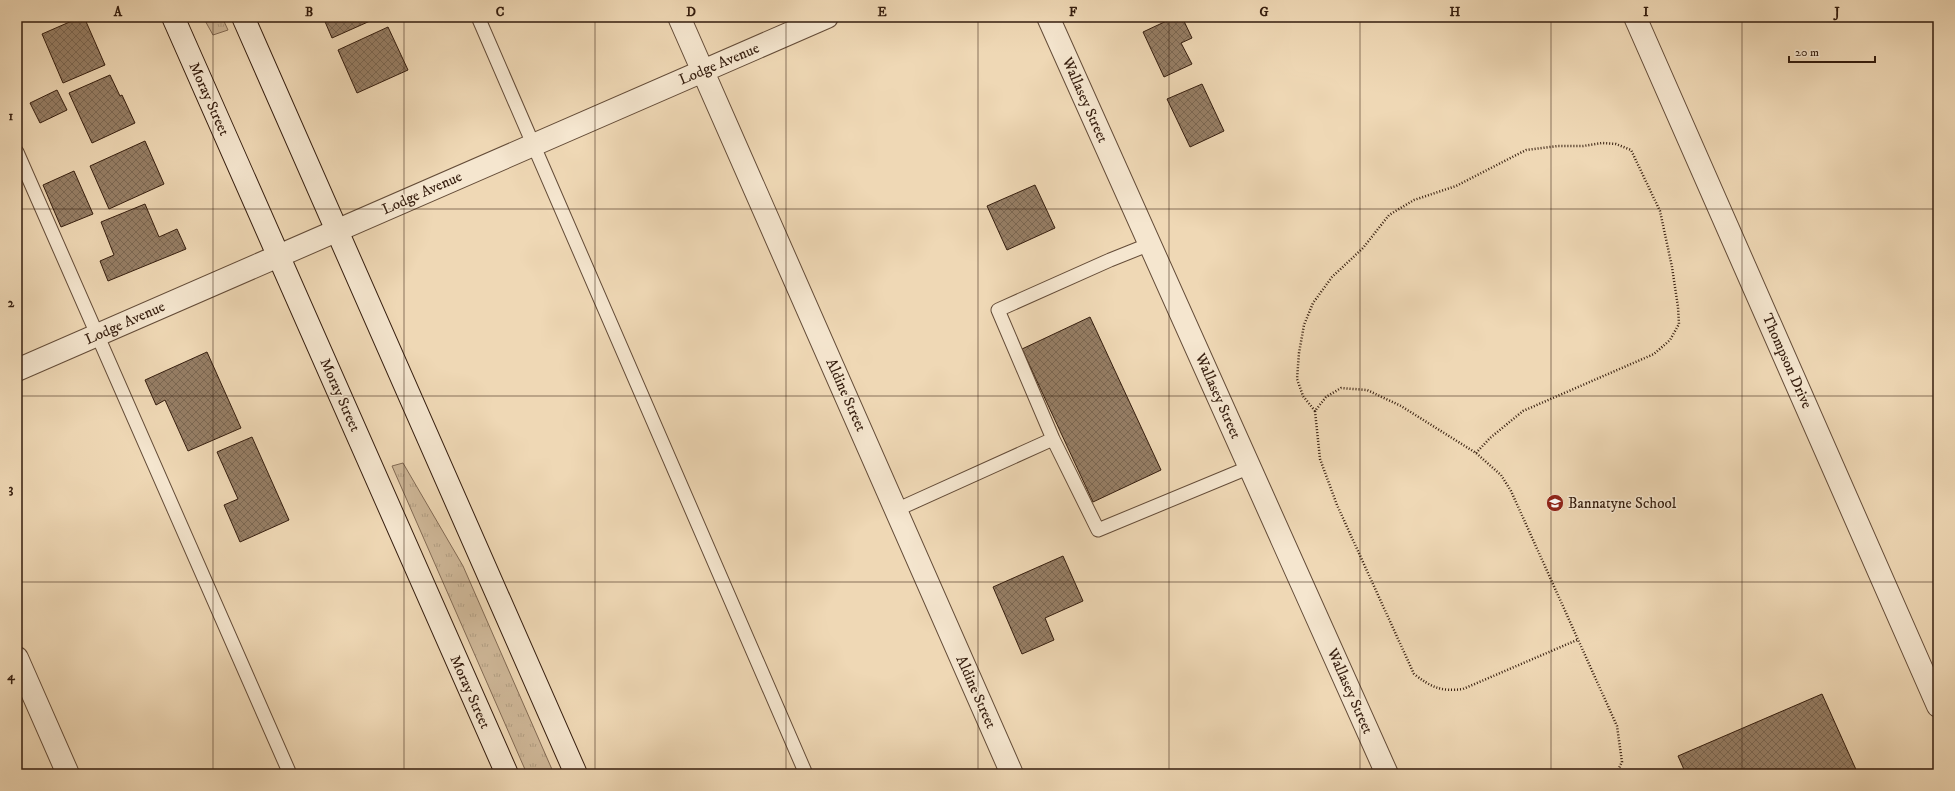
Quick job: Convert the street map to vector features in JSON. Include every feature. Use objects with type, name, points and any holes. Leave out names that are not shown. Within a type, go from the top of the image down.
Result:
[{"type":"street","name":"Moray Street","points":[[173,17],[506,774]]},
{"type":"street","points":[[243,17],[576,774]]},
{"type":"street","name":"Aldine Street","points":[[679,17],[1012,774]]},
{"type":"street","name":"Lodge Avenue","points":[[17,370],[827,17]]},
{"type":"street","name":"Wallasey Street","points":[[1048,17],[1387,774]]},
{"type":"street","name":"Thompson Drive","points":[[1635,17],[1938,706]]},
{"type":"street","points":[[17,658],[68,774]]},
{"type":"lane","points":[[478,17],[806,774]]},
{"type":"lane","points":[[17,152],[290,774]]},
{"type":"lane","points":[[1150,244],[1110,260],[998,310],[1053,439],[1098,530],[1250,467]]},
{"type":"lane","points":[[896,510],[1053,439]]},
{"type":"path","points":[[1476,453],[1490,438],[1523,411],[1654,354],[1670,340],[1679,324],[1672,267],[1660,211],[1631,150],[1616,144],[1602,143],[1583,146],[1558,146],[1526,150],[1456,186],[1414,200],[1390,215],[1363,248],[1332,276],[1313,303],[1304,325],[1299,353],[1297,379],[1303,396],[1315,411],[1320,459],[1337,505],[1414,674],[1429,685],[1447,691],[1463,689],[1578,640]]},
{"type":"path","points":[[1315,411],[1326,397],[1341,388],[1367,390],[1401,406],[1476,453],[1501,474],[1511,491],[1617,726],[1622,762],[1616,774]]},
{"type":"green space","points":[[203,17],[222,17],[228,30],[213,35]]},
{"type":"green space","points":[[403,463],[463,566],[554,774],[527,774],[392,466]]},
{"type":"building","points":[[84,17],[105,65],[63,83],[42,34]]},
{"type":"building","points":[[323,17],[379,17],[332,38]]},
{"type":"building","points":[[1175,17],[1182,17],[1192,38],[1181,43],[1192,64],[1164,77],[1143,32]]},
{"type":"building","points":[[388,27],[408,70],[357,93],[338,50]]},
{"type":"building","points":[[110,75],[120,96],[122,95],[135,123],[92,143],[69,93]]},
{"type":"building","points":[[1202,84],[1224,131],[1190,147],[1167,99]]},
{"type":"building","points":[[57,90],[67,110],[40,123],[30,103]]},
{"type":"building","points":[[145,141],[164,184],[109,209],[90,166]]},
{"type":"building","points":[[74,171],[93,214],[61,227],[43,185]]},
{"type":"building","points":[[1035,185],[1055,228],[1007,250],[987,206]]},
{"type":"building","points":[[145,204],[159,237],[177,229],[186,249],[108,281],[100,261],[114,255],[101,222]]},
{"type":"building","points":[[1090,317],[1161,470],[1093,502],[1022,349]]},
{"type":"building","points":[[207,352],[241,428],[188,451],[165,400],[156,405],[145,380]]},
{"type":"building","points":[[252,437],[289,520],[240,542],[224,505],[238,499],[217,452]]},
{"type":"building","points":[[1063,556],[1083,601],[1045,618],[1054,640],[1022,654],[993,587]]},
{"type":"building","points":[[1822,694],[1858,774],[1686,774],[1678,756]]},
{"type":"place","name":"Bannatyne School","points":[[1555,503]]}]
